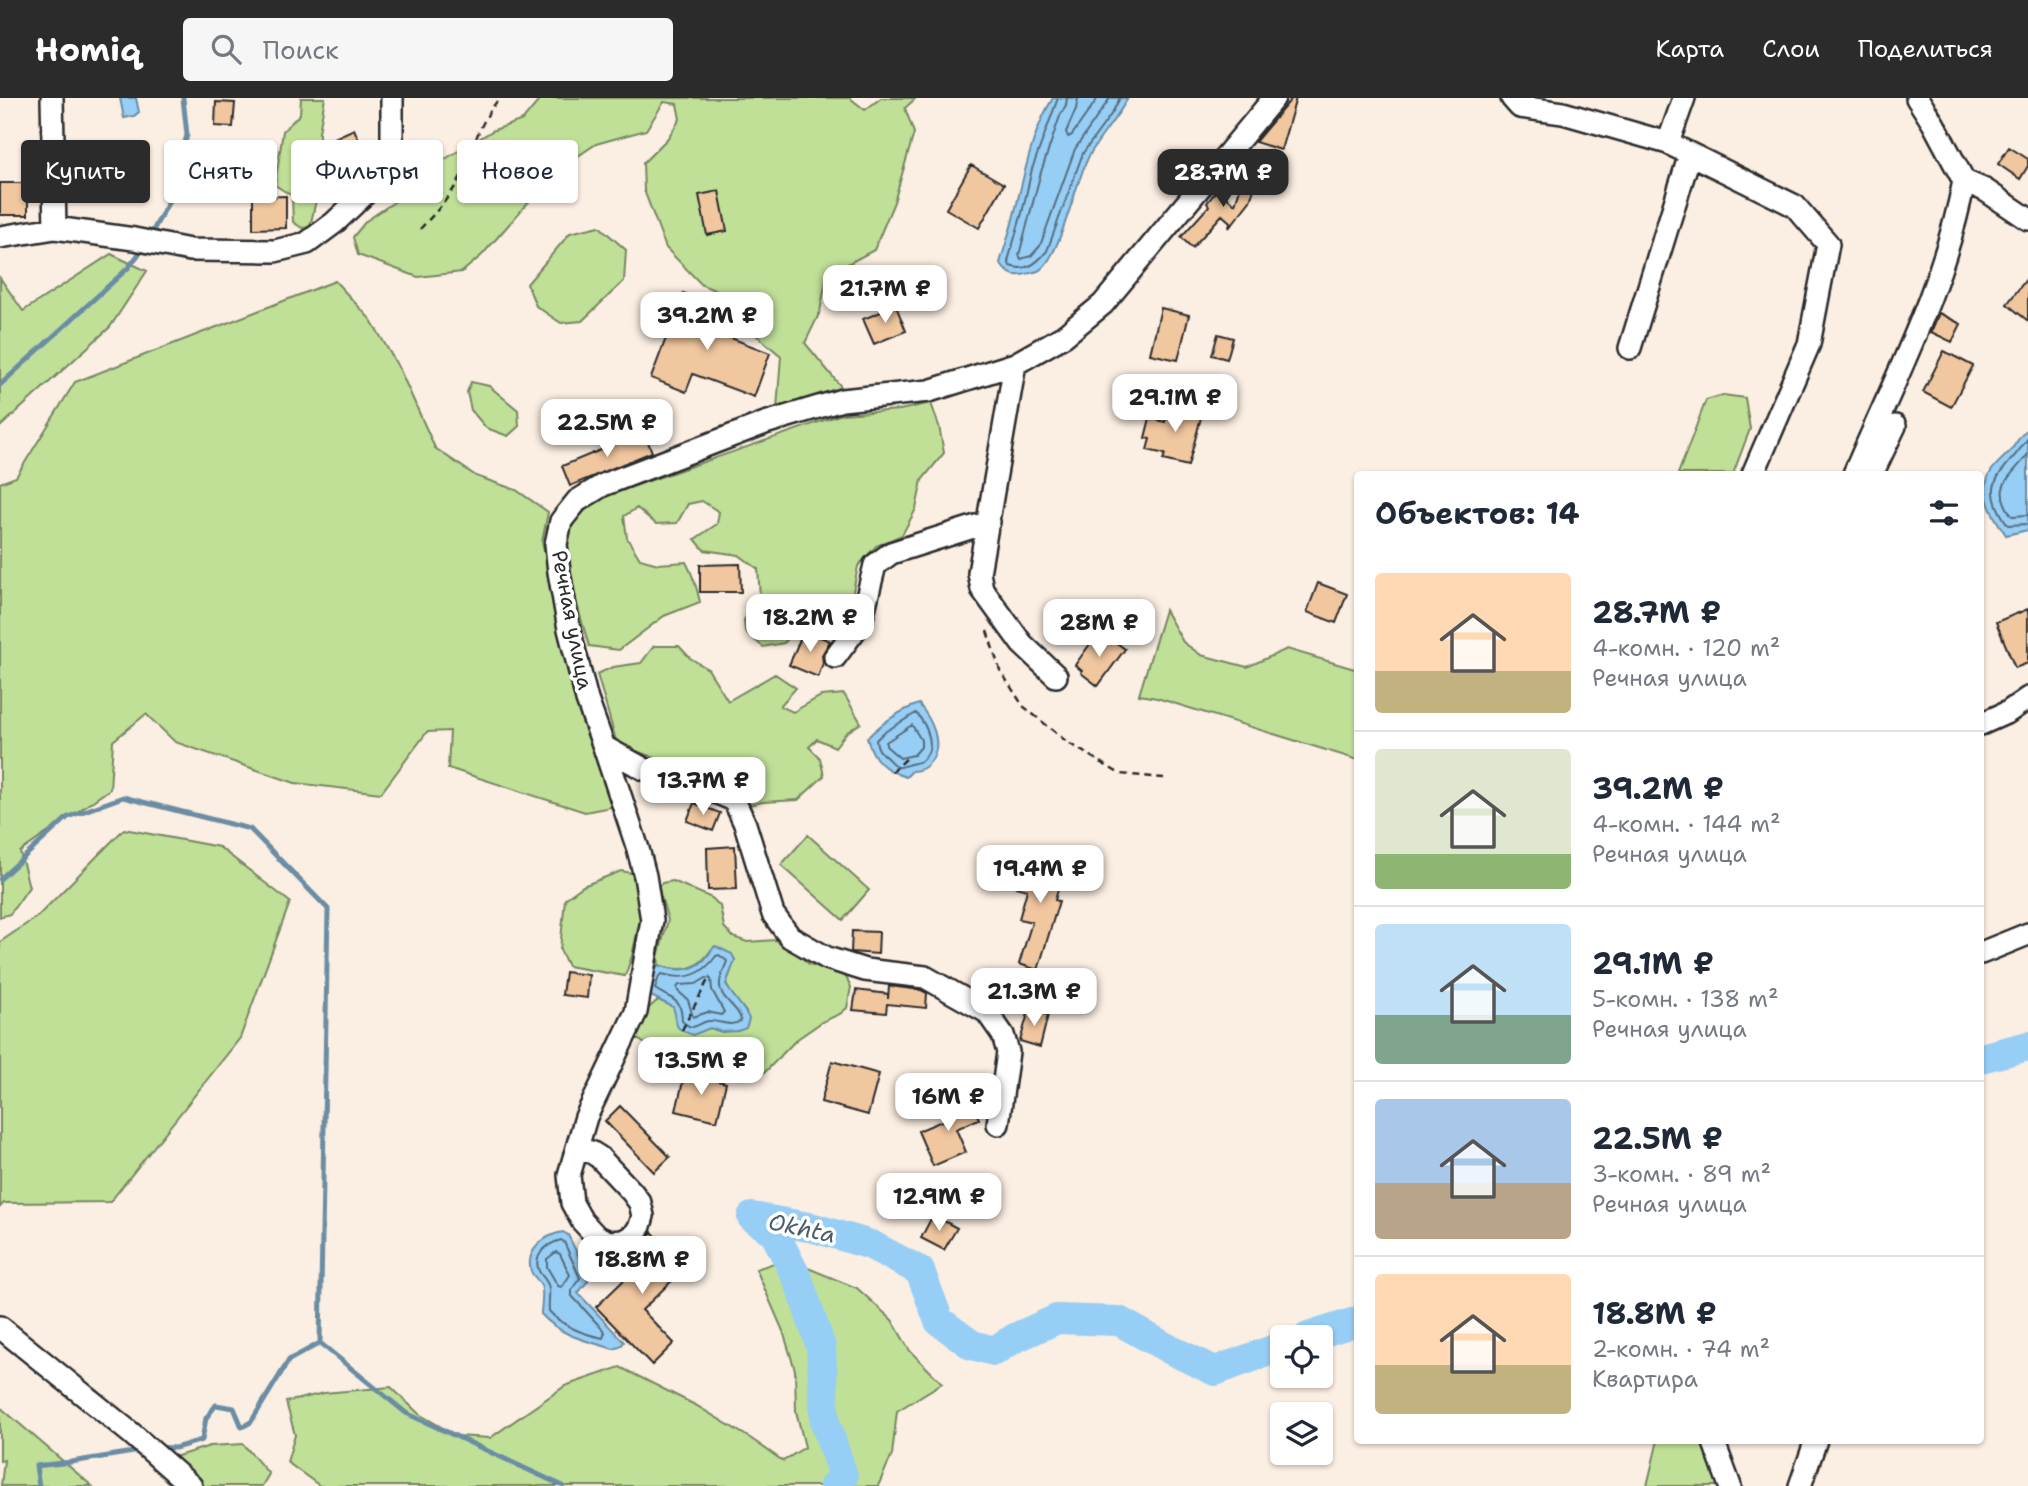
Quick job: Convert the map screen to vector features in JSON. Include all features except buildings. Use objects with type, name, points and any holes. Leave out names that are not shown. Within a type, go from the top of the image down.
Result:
[{"type":"street","points":[[52,98],[55,228]]},
{"type":"street","points":[[0,237],[55,228],[190,250],[275,251],[307,243],[334,223],[389,171],[392,98]]},
{"type":"street","name":"Речная улица","points":[[577,1149],[586,1116],[636,1012],[652,920],[646,876],[587,700],[569,629],[556,544],[561,521],[577,501],[603,485],[765,423],[842,400],[929,391],[1015,364],[1064,336],[1103,303],[1274,98]]},
{"type":"street","points":[[1512,98],[1520,107],[1563,113],[1668,143],[1795,205],[1828,244],[1808,344],[1754,471]]},
{"type":"street","points":[[1668,143],[1684,98]]},
{"type":"street","points":[[1855,471],[1929,302],[1959,208],[1964,181],[1917,98]]},
{"type":"street","points":[[1630,348],[1690,154]]},
{"type":"street","points":[[1964,181],[1985,190],[2028,219]]},
{"type":"street","points":[[1015,364],[979,573],[982,589],[1023,645],[1056,676]]},
{"type":"street","points":[[1873,471],[1895,426]]},
{"type":"street","points":[[835,657],[861,622],[875,565],[891,553],[989,522]]},
{"type":"street","points":[[1984,723],[2008,712],[2028,698]]},
{"type":"street","points":[[604,747],[644,769],[699,785],[734,800],[745,824],[773,914],[790,937],[827,958],[865,970],[925,977],[987,1012],[1003,1035],[1007,1052],[998,1124]]},
{"type":"street","points":[[1984,952],[2028,934]]},
{"type":"street","points":[[0,1327],[132,1434],[191,1486]]},
{"type":"street","points":[[1714,1444],[1730,1486]]},
{"type":"street","points":[[1800,1486],[1815,1444]]},
{"type":"path","points":[[420,229],[445,204],[463,172],[475,138],[490,109],[500,98]]},
{"type":"path","points":[[985,624],[1000,670],[1023,706],[1067,742],[1120,774],[1164,778]]},
{"type":"path","points":[[892,772],[908,757]]},
{"type":"path","points":[[682,1030],[710,976]]},
{"type":"green space","points":[[301,98],[325,98],[319,140],[291,140],[291,195],[277,186],[277,172],[283,131],[300,114]]},
{"type":"green space","points":[[541,98],[850,98],[865,110],[881,98],[916,98],[905,108],[914,133],[894,202],[874,250],[827,275],[820,312],[805,343],[843,389],[777,409],[781,356],[742,323],[724,294],[702,285],[666,248],[644,190],[643,163],[667,139],[680,119],[677,104],[664,102],[646,130],[596,144],[578,156],[578,140],[477,140],[494,130],[523,120]]},
{"type":"green space","points":[[457,152],[457,203],[528,203],[482,255],[462,272],[418,277],[358,255],[353,237],[366,221],[393,203],[443,203],[445,159]]},
{"type":"green space","points":[[292,203],[315,203],[310,227],[302,228],[293,222]]},
{"type":"green space","points":[[599,226],[626,250],[624,281],[582,321],[561,323],[536,306],[527,284],[570,233]]},
{"type":"green space","points":[[111,254],[147,271],[110,327],[0,427],[0,278],[23,311]]},
{"type":"green space","points":[[335,281],[371,320],[400,370],[435,448],[476,476],[516,490],[548,512],[542,542],[578,693],[616,806],[585,812],[448,768],[450,731],[427,732],[381,793],[295,783],[175,742],[146,714],[113,741],[110,789],[20,852],[29,887],[10,914],[0,917],[0,483],[16,477],[75,382]]},
{"type":"green space","points":[[471,382],[489,386],[518,410],[519,426],[508,436],[486,428],[471,410],[467,392]]},
{"type":"green space","points":[[1723,395],[1745,398],[1750,429],[1734,471],[1679,471],[1706,400]]},
{"type":"green space","points":[[931,403],[944,453],[922,480],[916,509],[902,535],[876,546],[858,566],[853,591],[853,610],[844,619],[812,619],[798,627],[784,643],[763,647],[745,631],[744,620],[760,597],[758,569],[739,555],[704,550],[695,539],[717,524],[719,512],[702,501],[688,504],[677,523],[656,524],[637,508],[624,516],[627,538],[640,559],[658,564],[686,562],[700,602],[664,616],[619,650],[589,646],[570,580],[565,543],[575,520],[597,499],[842,414],[900,410]]},
{"type":"green space","points":[[1165,610],[1183,642],[1201,655],[1247,667],[1287,649],[1354,669],[1354,759],[1157,698],[1139,695]]},
{"type":"green space","points":[[654,646],[679,646],[690,658],[708,669],[728,701],[775,674],[796,688],[780,706],[793,712],[821,696],[844,694],[861,723],[846,733],[835,747],[817,739],[809,747],[820,758],[824,776],[798,800],[749,805],[741,789],[617,744],[597,674],[613,667],[641,663]]},
{"type":"green space","points":[[124,829],[219,847],[290,902],[240,1038],[110,1202],[4,1203],[0,1207],[0,942],[38,916]]},
{"type":"green space","points":[[808,835],[869,890],[843,920],[781,865]]},
{"type":"green space","points":[[621,871],[637,874],[641,914],[625,976],[568,966],[560,950],[565,899],[583,886]]},
{"type":"green space","points":[[673,881],[712,898],[720,906],[724,927],[733,937],[747,942],[776,940],[809,964],[845,975],[851,987],[847,1008],[796,1040],[765,1072],[740,1079],[677,1064],[636,1038],[643,1013],[658,1000],[674,1007],[693,1034],[710,1028],[722,1032],[746,1012],[726,984],[735,960],[711,950],[695,966],[675,969],[659,965],[658,957],[668,920],[658,887],[662,883]]},
{"type":"green space","points":[[786,1259],[857,1288],[892,1320],[910,1351],[942,1383],[897,1411],[892,1455],[878,1486],[320,1486],[287,1462],[295,1435],[286,1402],[324,1393],[391,1387],[419,1414],[457,1436],[490,1438],[565,1386],[620,1367],[697,1406],[783,1461],[805,1447],[796,1411],[795,1370],[783,1331],[756,1269]]},
{"type":"green space","points":[[0,1407],[92,1486],[1,1486],[4,1460],[0,1461]]},
{"type":"green space","points":[[243,1444],[269,1474],[262,1486],[200,1486],[171,1458],[210,1446]]},
{"type":"green space","points":[[1657,1444],[1708,1444],[1724,1486],[1647,1486]]},
{"type":"water","points":[[120,98],[136,98],[139,112],[124,118]]},
{"type":"water","points":[[1053,98],[1128,98],[1089,156],[1061,234],[1048,261],[1038,271],[1014,275],[1000,263],[1034,138]]},
{"type":"water","points":[[2028,429],[2028,530],[2006,535],[1988,504],[1986,487],[1994,467]]},
{"type":"water","points":[[919,704],[934,731],[935,754],[927,766],[912,771],[906,777],[880,763],[867,738],[891,718]]},
{"type":"water","points":[[715,946],[732,954],[735,960],[726,984],[749,1019],[746,1028],[738,1031],[722,1032],[710,1028],[693,1035],[678,1027],[673,1007],[649,995],[653,970],[659,965],[677,969],[694,967],[704,960]]},
{"type":"water","points":[[563,1232],[568,1235],[588,1281],[578,1293],[624,1342],[620,1347],[613,1349],[574,1337],[557,1328],[541,1314],[542,1288],[531,1271],[531,1257],[543,1240]]},
{"type":"waterway","points":[[149,238],[169,201],[187,135],[183,98]]},
{"type":"waterway","points":[[0,385],[128,268],[145,246]]},
{"type":"waterway","points":[[0,879],[68,817],[123,797],[250,829],[328,909],[320,1343],[406,1413],[563,1486]]},
{"type":"waterway","name":"Okhta","points":[[1984,1057],[2028,1046]]},
{"type":"waterway","name":"Okhta","points":[[834,1486],[843,1476],[825,1422],[821,1347],[799,1282],[774,1232],[752,1217],[814,1228],[871,1245],[920,1271],[939,1321],[972,1345],[994,1351],[1057,1319],[1119,1321],[1215,1371],[1270,1351]]},
{"type":"waterway","name":"Okhta","points":[[1333,1329],[1354,1322]]},
{"type":"waterway","points":[[157,1447],[175,1448],[202,1440],[206,1418],[216,1405],[234,1408],[242,1427],[251,1422],[289,1360],[320,1343]]},
{"type":"waterway","points":[[39,1486],[36,1466],[140,1451]]}]
